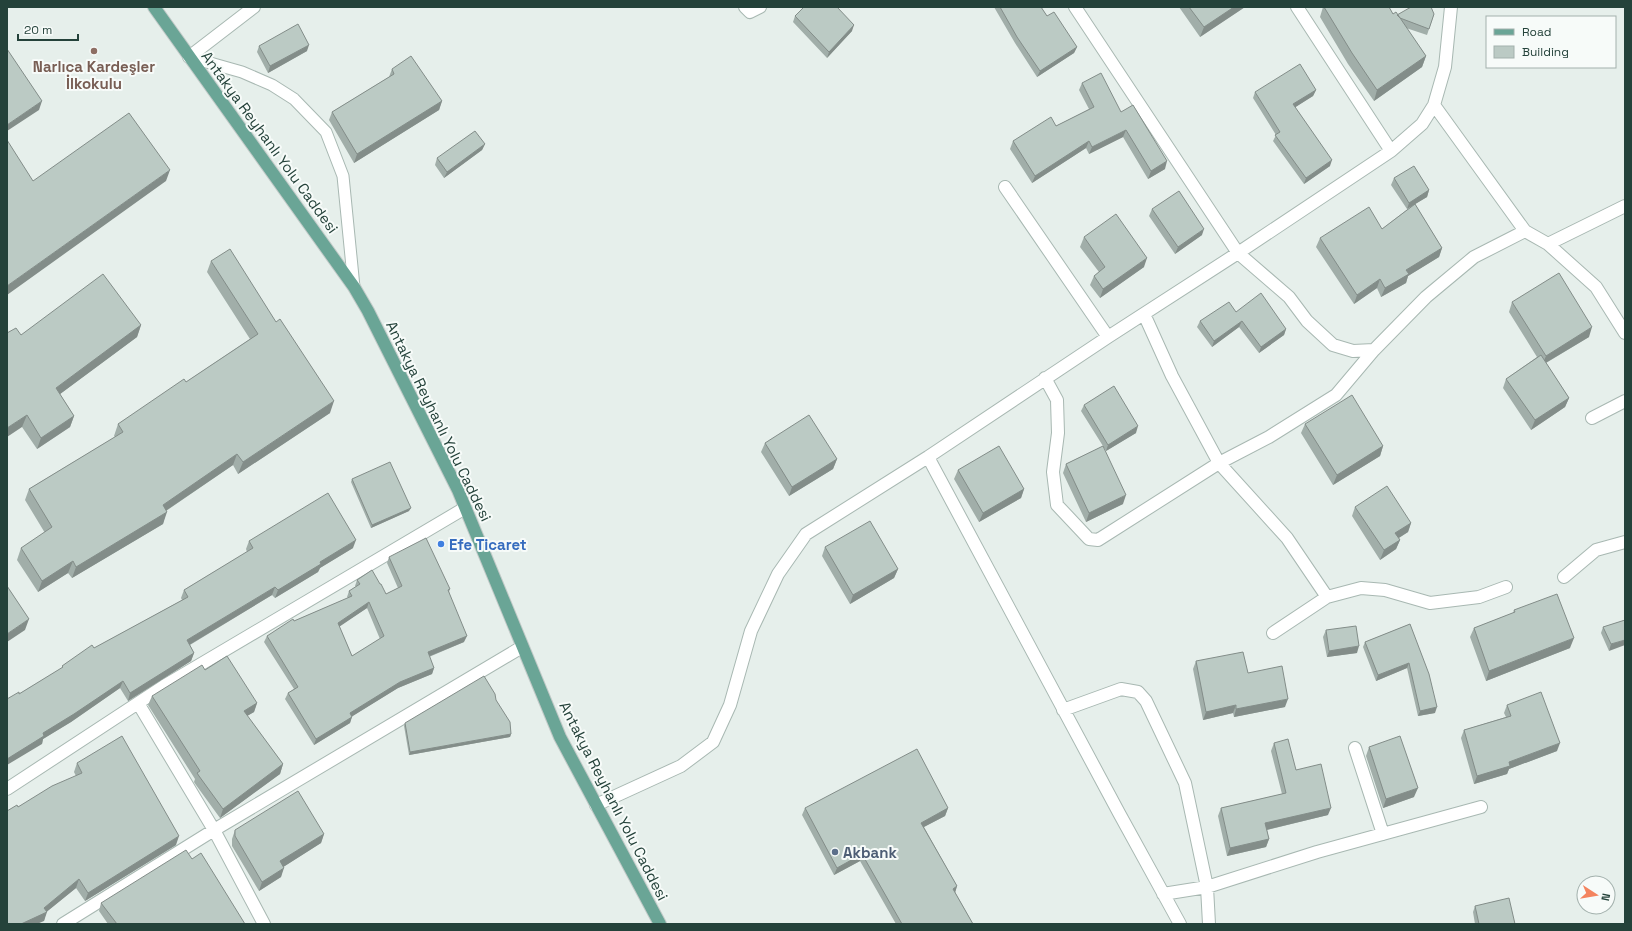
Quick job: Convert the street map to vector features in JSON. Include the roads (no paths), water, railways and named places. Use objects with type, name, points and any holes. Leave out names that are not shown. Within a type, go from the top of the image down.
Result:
[{"type":"main road","name":"Antakya Reyhanlı Yolu Caddesi","points":[[154,7],[189,58],[354,286],[368,311],[465,508],[560,737],[660,924]]},
{"type":"street","points":[[189,58],[254,7]]},
{"type":"street","points":[[744,7],[750,12],[760,7]]},
{"type":"street","points":[[1075,7],[1238,253],[1289,297],[1307,321],[1333,345],[1353,351],[1374,350]]},
{"type":"street","points":[[1297,7],[1391,151]]},
{"type":"street","points":[[596,805],[681,766],[713,742],[730,705],[751,631],[778,574],[806,534],[928,457],[1045,378],[1238,253],[1391,151],[1422,124],[1434,105],[1445,68],[1451,7]]},
{"type":"street","points":[[1434,105],[1525,231],[1548,244],[1596,287],[1625,333]]},
{"type":"street","points":[[1004,187],[1108,337]]},
{"type":"street","points":[[1548,244],[1625,206]]},
{"type":"street","points":[[1045,378],[1057,400],[1058,433],[1053,472],[1057,505],[1089,539],[1098,540],[1120,528],[1220,463],[1269,437],[1336,395],[1374,350],[1426,297],[1474,257],[1525,231]]},
{"type":"street","points":[[1144,314],[1172,376],[1220,463],[1287,538],[1327,597]]},
{"type":"street","points":[[1592,418],[1625,401]]},
{"type":"street","points":[[928,457],[1063,710],[1180,924]]},
{"type":"street","points":[[7,789],[171,682],[465,508]]},
{"type":"street","points":[[1564,577],[1596,550],[1625,542]]},
{"type":"street","points":[[1273,633],[1327,597],[1361,588],[1385,590],[1430,603],[1479,597],[1506,587]]},
{"type":"street","points":[[64,924],[214,830],[522,647]]},
{"type":"street","points":[[1063,710],[1121,689],[1138,692],[1146,701],[1185,783],[1207,887],[1210,924]]},
{"type":"street","points":[[138,703],[214,830],[264,924]]},
{"type":"street","points":[[1355,748],[1383,834]]},
{"type":"street","points":[[1163,894],[1207,887],[1317,852],[1482,807]]},
{"type":"lane","points":[[189,58],[242,72],[272,85],[294,99],[326,132],[342,176],[354,286]]},
{"type":"place","name":"Narlıca Kardeşler İlkokulu","points":[[94,51]]},
{"type":"place","name":"Efe Ticaret","points":[[441,544]]},
{"type":"place","name":"Akbank","points":[[835,852]]}]
